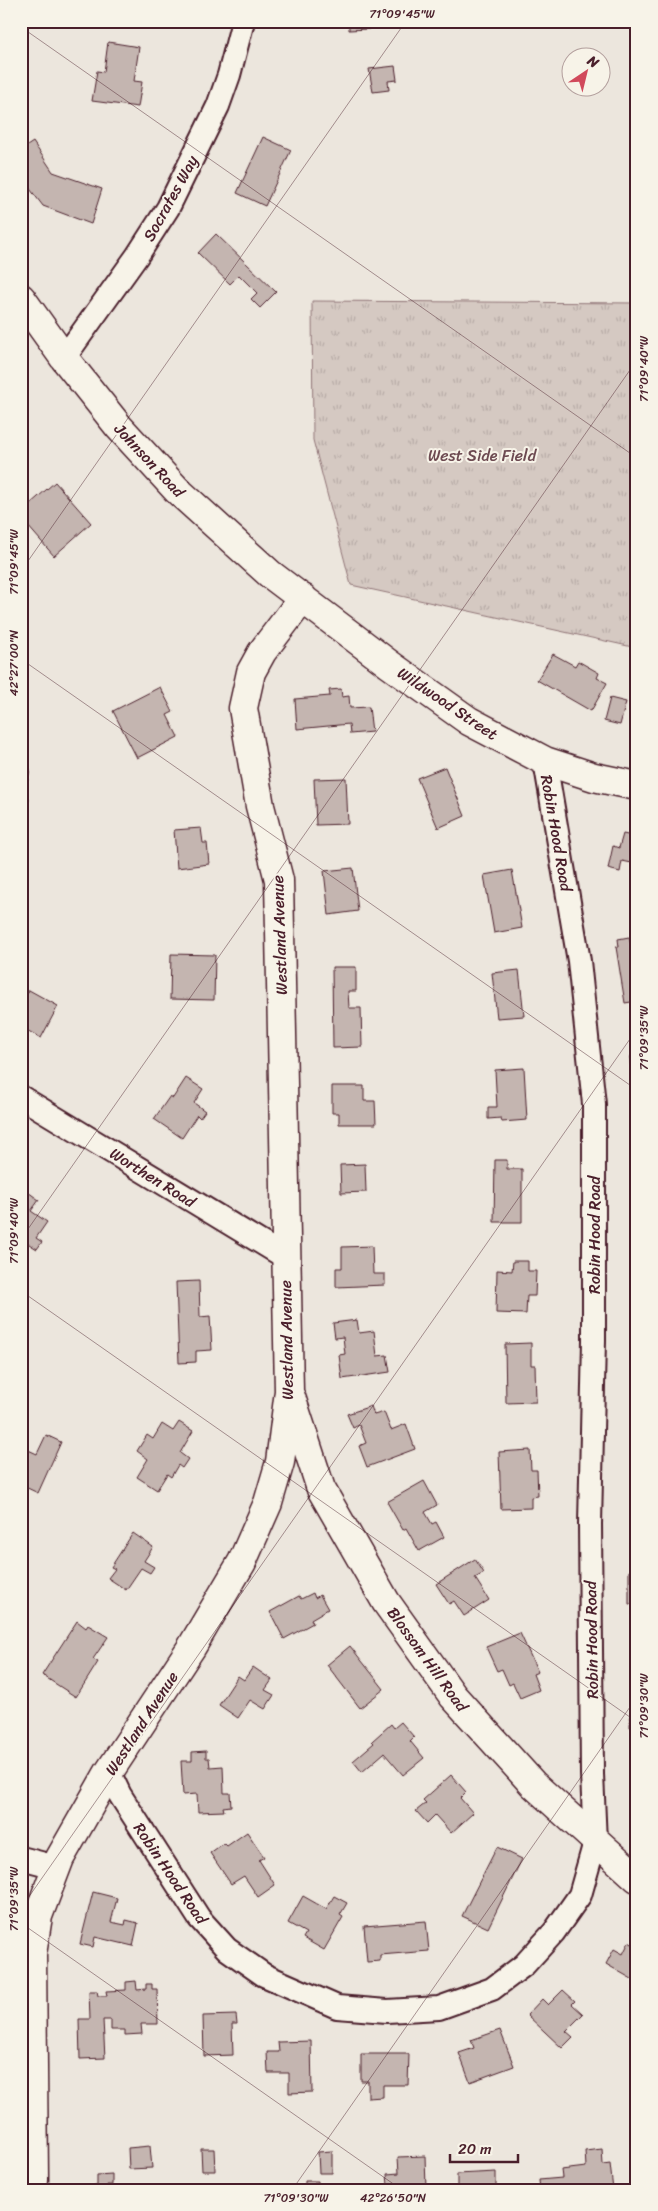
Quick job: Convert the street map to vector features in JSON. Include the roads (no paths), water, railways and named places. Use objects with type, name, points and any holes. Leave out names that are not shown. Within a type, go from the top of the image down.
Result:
[{"type":"street","name":"Socrates Way","points":[[64,358],[137,256],[168,208],[218,106],[229,75],[243,21]]},
{"type":"street","name":"Johnson Road","points":[[21,298],[64,358],[119,427],[177,490],[270,574],[303,598]]},
{"type":"street","name":"Wildwood Street","points":[[303,598],[469,721],[545,761],[594,777],[637,786]]},
{"type":"street","name":"Westland Avenue","points":[[30,2183],[32,1954],[38,1916],[56,1867],[109,1772],[191,1648],[242,1562],[268,1503],[280,1462],[289,1391],[279,880],[260,806],[243,708],[250,672],[278,628],[303,598]]},
{"type":"street","name":"Robin Hood Road","points":[[109,1772],[120,1795],[199,1918],[227,1949],[264,1975],[338,2007],[387,2012],[438,2008],[492,1990],[524,1965],[554,1932],[580,1895],[595,1842],[592,1774],[590,1524],[594,1340],[594,1104],[579,961],[545,761]]},
{"type":"street","name":"Worthen Road","points":[[21,1097],[285,1257]]},
{"type":"street","name":"Blossom Hill Road","points":[[289,1391],[321,1489],[386,1602],[453,1696],[533,1784],[637,1878]]},
{"type":"street","points":[[21,1858],[56,1867]]},
{"type":"park label","name":"West Side Field","points":[[482,455]]}]
